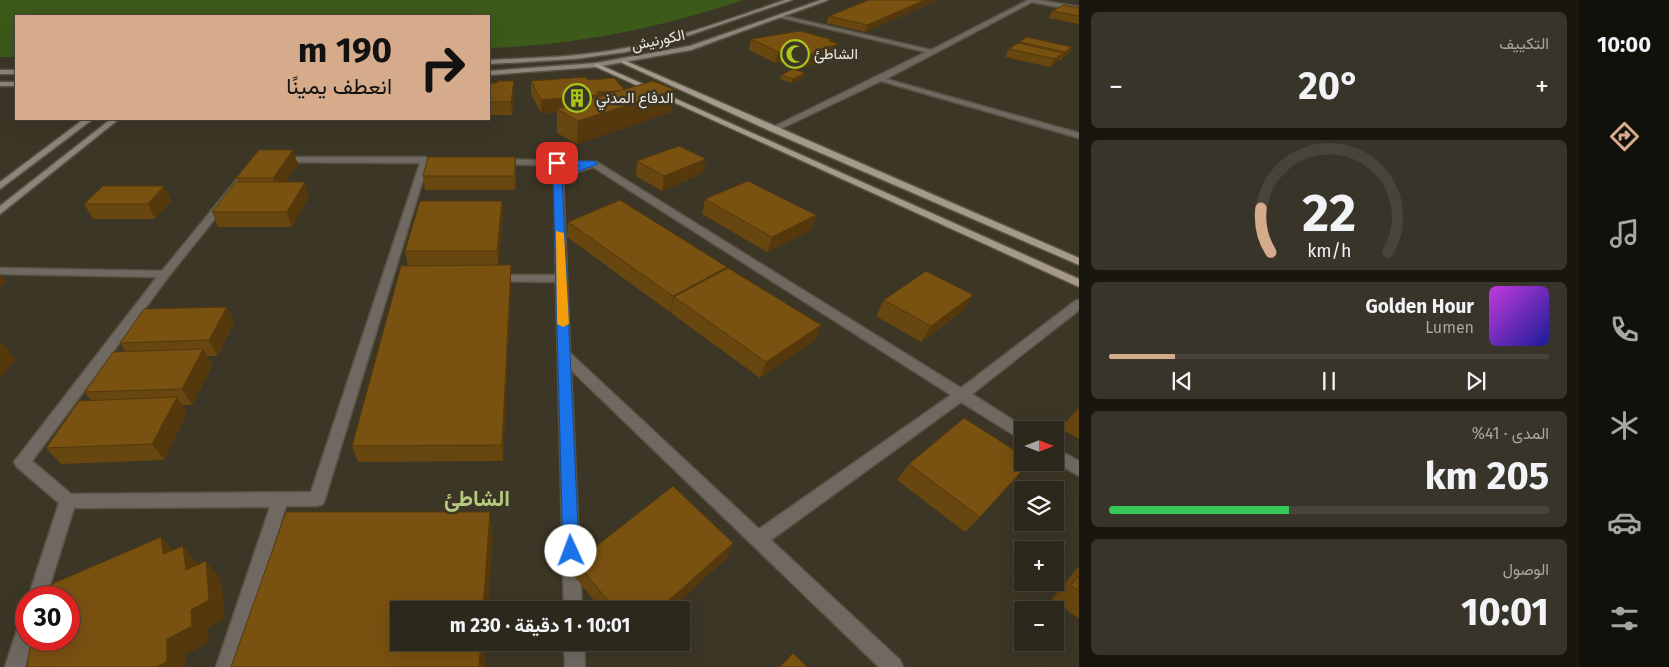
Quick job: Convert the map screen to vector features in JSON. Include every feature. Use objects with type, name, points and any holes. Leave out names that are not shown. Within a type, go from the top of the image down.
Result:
[{"type":"main road","name":"الكورنيش","points":[[490,62],[549,59],[625,50],[677,37],[756,9],[790,0]]},
{"type":"main road","name":"الكورنيش","points":[[490,73],[624,62],[691,48],[826,0]]},
{"type":"main road","points":[[624,62],[1079,262]]},
{"type":"main road","points":[[596,65],[1079,283]]},
{"type":"main road","points":[[0,72],[15,72]]},
{"type":"main road","points":[[0,84],[15,84]]},
{"type":"main road","points":[[0,186],[88,120]]},
{"type":"main road","points":[[0,211],[114,120]]},
{"type":"street","points":[[773,129],[880,79],[1031,0],[1079,9]]},
{"type":"street","points":[[1053,0],[1079,5]]},
{"type":"street","points":[[781,16],[932,52]]},
{"type":"street","points":[[880,79],[1079,136]]},
{"type":"street","points":[[258,159],[430,160],[394,277],[317,499],[68,501],[22,462],[165,274],[258,159]]},
{"type":"street","points":[[495,162],[594,164],[1014,428]]},
{"type":"street","points":[[573,601],[558,176],[594,164]]},
{"type":"street","points":[[0,271],[165,274]]},
{"type":"street","points":[[485,278],[561,279]]},
{"type":"street","points":[[758,539],[961,394],[1079,304]]},
{"type":"street","points":[[564,355],[893,667]]},
{"type":"street","points":[[1064,460],[1079,469]]},
{"type":"street","points":[[226,667],[280,500]]},
{"type":"street","points":[[41,586],[68,501]]},
{"type":"street","points":[[15,667],[20,651]]},
{"type":"street","points":[[574,651],[575,667]]},
{"type":"green space","points":[[0,0],[743,0],[681,19],[618,33],[554,43],[490,48],[490,15],[15,15],[15,57],[0,57]]},
{"type":"building","points":[[869,0],[925,0],[867,25],[829,16]]},
{"type":"building","points":[[1064,5],[1079,8],[1079,16],[1052,11]]},
{"type":"building","points":[[800,31],[833,40],[829,41],[839,44],[816,50],[820,52],[800,57],[783,51],[778,52],[751,39]]},
{"type":"building","points":[[1027,37],[1072,47],[1065,52],[1020,42]]},
{"type":"building","points":[[1018,43],[1063,53],[1055,59],[1009,49]]},
{"type":"building","points":[[793,69],[805,73],[792,79],[781,75]]},
{"type":"building","points":[[586,77],[588,80],[614,78],[624,89],[620,91],[597,92],[599,95],[541,100],[531,81]]},
{"type":"building","points":[[497,81],[514,81],[511,102],[490,102],[490,83],[497,83]]},
{"type":"building","points":[[653,81],[675,90],[578,121],[557,109]]},
{"type":"building","points":[[679,146],[706,159],[664,176],[637,161]]},
{"type":"building","points":[[259,150],[293,150],[273,178],[236,178]]},
{"type":"building","points":[[428,157],[515,157],[515,176],[423,176]]},
{"type":"building","points":[[748,181],[816,215],[772,237],[705,199]]},
{"type":"building","points":[[235,182],[305,182],[287,212],[212,212]]},
{"type":"building","points":[[103,186],[164,186],[148,204],[84,204]]},
{"type":"building","points":[[620,200],[727,267],[673,296],[568,222]]},
{"type":"building","points":[[420,201],[502,201],[497,251],[405,251]]},
{"type":"building","points":[[511,265],[502,445],[352,446],[401,266]]},
{"type":"building","points":[[728,268],[821,325],[766,362],[674,297]]},
{"type":"building","points":[[926,271],[973,295],[931,326],[884,300]]},
{"type":"building","points":[[227,307],[209,340],[120,343],[144,309]]},
{"type":"building","points":[[203,349],[182,389],[85,392],[113,352]]},
{"type":"building","points":[[177,397],[152,444],[46,448],[79,401]]},
{"type":"building","points":[[964,418],[1014,450],[1014,471],[1022,471],[980,517],[909,464]]},
{"type":"building","points":[[673,486],[733,543],[668,601],[608,601],[576,562]]},
{"type":"building","points":[[286,512],[490,512],[484,601],[390,601],[390,651],[480,651],[479,667],[231,667]]},
{"type":"building","points":[[161,537],[163,554],[183,546],[186,570],[206,561],[209,600],[191,610],[192,626],[167,639],[167,662],[156,667],[27,667],[29,651],[80,651],[80,586],[47,586]]},
{"type":"building","points":[[1079,576],[1079,591],[1071,585]]},
{"type":"building","points":[[793,653],[807,667],[780,667]]},
{"type":"slow traffic","points":[[560,233],[563,324]]},
{"type":"place","name":"الشاطئ","points":[[795,54]]},
{"type":"place","name":"الدفاع المدني","points":[[577,98]]},
{"type":"district","name":"الشاطئ","points":[[477,498]]},
{"type":"route","points":[[557,163],[594,164],[558,176],[571,551]]}]
